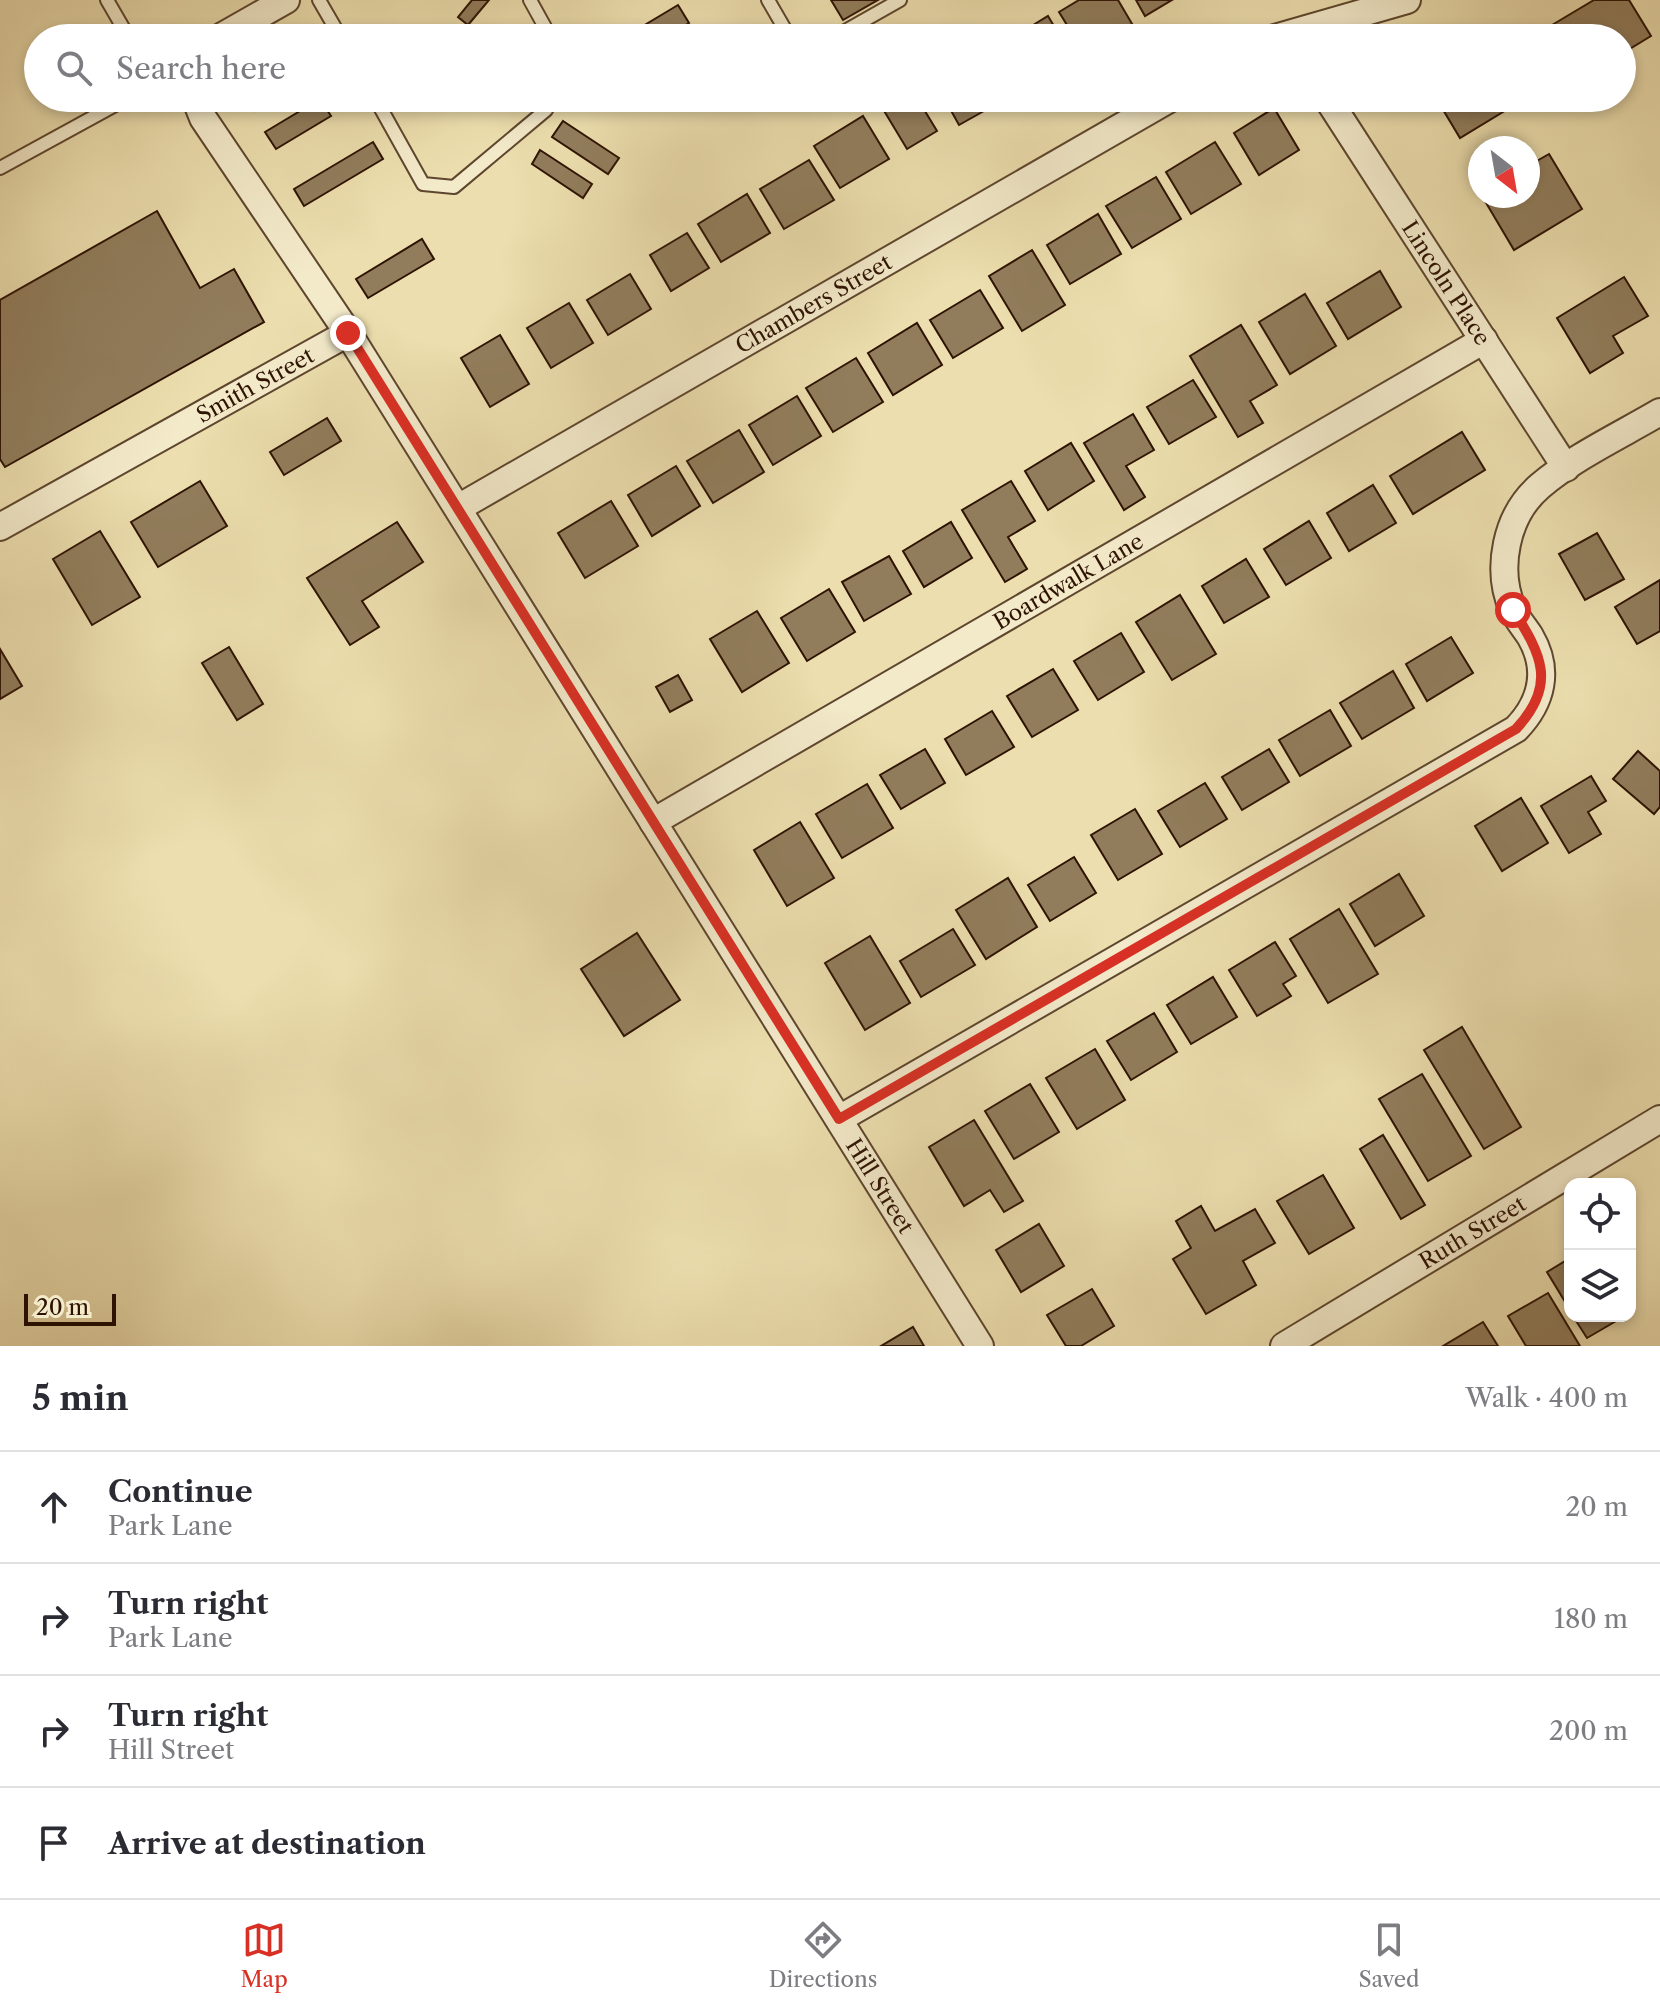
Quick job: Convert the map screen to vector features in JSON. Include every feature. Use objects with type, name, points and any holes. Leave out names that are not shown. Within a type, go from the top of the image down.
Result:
[{"type":"street","points":[[244,24],[286,0]]},
{"type":"street","points":[[1324,24],[1407,0]]},
{"type":"street","points":[[201,112],[348,333]]},
{"type":"street","name":"Chambers Street","points":[[458,508],[1147,112]]},
{"type":"street","name":"Lincoln Place","points":[[1336,112],[1566,468]]},
{"type":"street","name":"Hill Street","points":[[348,333],[980,1346]]},
{"type":"street","name":"Smith Street","points":[[0,527],[348,333]]},
{"type":"street","name":"Boardwalk Lane","points":[[653,822],[1484,340]]},
{"type":"street","points":[[839,1119],[1516,729],[1539,697],[1542,676],[1540,656],[1513,610],[1507,589],[1506,544],[1524,504],[1538,487],[1566,468],[1660,412]]},
{"type":"street","name":"Ruth Street","points":[[1284,1346],[1660,1119]]},
{"type":"lane","points":[[107,0],[121,24]]},
{"type":"lane","points":[[319,0],[333,24]]},
{"type":"lane","points":[[530,0],[543,24]]},
{"type":"lane","points":[[768,0],[782,24]]},
{"type":"lane","points":[[858,24],[900,0]]},
{"type":"lane","points":[[0,168],[102,112]]},
{"type":"lane","points":[[383,112],[423,184],[454,187],[544,112]]},
{"type":"building","points":[[472,0],[489,0],[469,24],[458,17]]},
{"type":"building","points":[[831,0],[878,0],[843,20]]},
{"type":"building","points":[[1079,0],[1118,0],[1132,24],[1066,24],[1059,12]]},
{"type":"building","points":[[1136,0],[1172,0],[1145,16]]},
{"type":"building","points":[[1594,0],[1629,0],[1651,36],[1636,45],[1636,24],[1554,24]]},
{"type":"building","points":[[678,5],[689,23],[687,24],[646,24]]},
{"type":"building","points":[[1048,16],[1053,24],[1035,24]]},
{"type":"building","points":[[298,112],[328,112],[331,116],[276,149],[265,132]]},
{"type":"building","points":[[885,112],[925,112],[937,131],[907,149]]},
{"type":"building","points":[[952,112],[982,112],[959,125]]},
{"type":"building","points":[[1268,112],[1276,112],[1299,150],[1259,175],[1234,133]]},
{"type":"building","points":[[1444,112],[1503,112],[1460,138]]},
{"type":"building","points":[[863,116],[889,159],[840,188],[814,146]]},
{"type":"building","points":[[563,121],[619,158],[608,174],[552,137]]},
{"type":"building","points":[[373,142],[383,159],[304,206],[294,189]]},
{"type":"building","points":[[1215,142],[1241,184],[1191,214],[1166,172]]},
{"type":"building","points":[[540,150],[592,184],[583,198],[532,164]]},
{"type":"building","points":[[1549,154],[1582,209],[1514,250],[1489,208],[1540,208],[1540,159]]},
{"type":"building","points":[[809,160],[834,200],[784,229],[760,189]]},
{"type":"building","points":[[1156,177],[1181,219],[1132,248],[1106,206]]},
{"type":"building","points":[[747,194],[770,233],[721,262],[698,224]]},
{"type":"building","points":[[157,211],[200,288],[234,269],[264,322],[5,467],[0,459],[0,300]]},
{"type":"building","points":[[1098,214],[1121,254],[1070,284],[1047,245]]},
{"type":"building","points":[[687,233],[709,268],[671,291],[650,255]]},
{"type":"building","points":[[422,239],[434,259],[368,298],[356,279]]},
{"type":"building","points":[[1032,250],[1065,305],[1022,331],[989,276]]},
{"type":"building","points":[[1380,271],[1401,307],[1348,339],[1327,303]]},
{"type":"building","points":[[630,274],[651,309],[608,335],[587,300]]},
{"type":"building","points":[[1624,277],[1648,316],[1613,336],[1623,353],[1590,373],[1557,318]]},
{"type":"building","points":[[980,290],[1003,328],[953,358],[930,320]]},
{"type":"building","points":[[1305,294],[1336,346],[1290,374],[1259,322]]},
{"type":"building","points":[[569,303],[593,343],[551,368],[527,328]]},
{"type":"building","points":[[917,323],[942,365],[893,395],[868,353]]},
{"type":"building","points":[[1241,325],[1277,385],[1250,401],[1263,423],[1238,437],[1190,356]]},
{"type":"building","points":[[500,335],[529,384],[490,407],[461,358]]},
{"type":"building","points":[[856,358],[883,402],[833,432],[806,388]]},
{"type":"building","points":[[1193,380],[1216,417],[1169,444],[1147,407]]},
{"type":"building","points":[[797,396],[821,436],[773,465],[749,425]]},
{"type":"building","points":[[1133,414],[1154,450],[1126,466],[1145,497],[1124,510],[1084,443]]},
{"type":"building","points":[[327,418],[341,441],[284,475],[270,452]]},
{"type":"building","points":[[739,430],[764,472],[713,503],[687,461]]},
{"type":"building","points":[[1462,432],[1485,470],[1413,514],[1390,476]]},
{"type":"building","points":[[1071,443],[1094,481],[1048,510],[1025,471]]},
{"type":"building","points":[[676,466],[700,506],[652,536],[628,495]]},
{"type":"building","points":[[200,481],[227,526],[158,567],[131,522]]},
{"type":"building","points":[[1011,481],[1035,521],[1008,537],[1027,569],[1005,582],[962,510]]},
{"type":"building","points":[[1373,485],[1396,523],[1349,551],[1327,513]]},
{"type":"building","points":[[611,501],[638,546],[585,578],[558,533]]},
{"type":"building","points":[[1309,521],[1331,558],[1286,585],[1264,549]]},
{"type":"building","points":[[397,522],[423,562],[362,601],[379,627],[350,645],[307,578]]},
{"type":"building","points":[[951,522],[972,558],[924,587],[903,551]]},
{"type":"building","points":[[100,531],[140,597],[92,625],[53,559]]},
{"type":"building","points":[[1597,533],[1624,579],[1585,600],[1559,554]]},
{"type":"building","points":[[889,556],[911,594],[864,621],[842,582]]},
{"type":"building","points":[[1246,559],[1269,597],[1224,623],[1202,586]]},
{"type":"building","points":[[1660,580],[1660,631],[1637,644],[1615,607]]},
{"type":"building","points":[[829,589],[855,632],[807,661],[781,618]]},
{"type":"building","points":[[1180,595],[1216,654],[1172,680],[1136,622]]},
{"type":"building","points":[[757,611],[789,663],[742,692],[710,639]]},
{"type":"building","points":[[1121,633],[1144,672],[1098,700],[1074,661]]},
{"type":"building","points":[[1451,637],[1473,673],[1427,701],[1406,664]]},
{"type":"building","points":[[229,647],[263,704],[237,720],[202,663]]},
{"type":"building","points":[[0,649],[22,686],[0,699]]},
{"type":"building","points":[[1053,669],[1078,710],[1032,737],[1007,696]]},
{"type":"building","points":[[1393,671],[1414,708],[1362,739],[1340,703]]},
{"type":"building","points":[[678,675],[692,700],[670,712],[656,687]]},
{"type":"building","points":[[1330,710],[1351,746],[1300,776],[1279,740]]},
{"type":"building","points":[[992,711],[1014,747],[966,775],[945,739]]},
{"type":"building","points":[[925,749],[945,783],[901,809],[880,775]]},
{"type":"building","points":[[1269,749],[1289,782],[1242,810],[1222,777]]},
{"type":"building","points":[[1638,751],[1660,771],[1660,807],[1654,814],[1613,779]]},
{"type":"building","points":[[1591,776],[1606,801],[1588,812],[1601,834],[1569,853],[1541,806]]},
{"type":"building","points":[[1205,783],[1227,819],[1180,847],[1158,811]]},
{"type":"building","points":[[867,784],[893,828],[842,858],[816,814]]},
{"type":"building","points":[[1521,798],[1548,843],[1502,871],[1475,826]]},
{"type":"building","points":[[1135,809],[1162,854],[1118,880],[1091,835]]},
{"type":"building","points":[[800,822],[834,878],[787,906],[754,850]]},
{"type":"building","points":[[1074,857],[1096,893],[1050,921],[1028,885]]},
{"type":"building","points":[[1399,874],[1424,916],[1375,946],[1350,904]]},
{"type":"building","points":[[1008,878],[1037,927],[986,959],[956,910]]},
{"type":"building","points":[[1339,909],[1378,974],[1328,1003],[1290,939]]},
{"type":"building","points":[[953,929],[975,965],[921,997],[900,961]]},
{"type":"building","points":[[637,933],[680,1000],[624,1036],[581,969]]},
{"type":"building","points":[[870,936],[910,1003],[865,1030],[825,963]]},
{"type":"building","points":[[1275,942],[1296,976],[1283,984],[1291,996],[1257,1016],[1229,970]]},
{"type":"building","points":[[1213,977],[1237,1017],[1191,1044],[1167,1005]]},
{"type":"building","points":[[1154,1013],[1177,1052],[1131,1080],[1107,1041]]},
{"type":"building","points":[[1462,1027],[1521,1127],[1484,1149],[1424,1050]]},
{"type":"building","points":[[1095,1049],[1125,1100],[1077,1129],[1046,1078]]},
{"type":"building","points":[[1422,1074],[1471,1156],[1428,1181],[1379,1099]]},
{"type":"building","points":[[1030,1084],[1059,1132],[1014,1159],[985,1111]]},
{"type":"building","points":[[974,1120],[1023,1201],[1004,1212],[990,1190],[964,1206],[929,1147]]},
{"type":"building","points":[[1383,1135],[1425,1205],[1401,1219],[1360,1149]]},
{"type":"building","points":[[1323,1175],[1354,1228],[1309,1254],[1277,1201]]},
{"type":"building","points":[[1201,1206],[1215,1231],[1255,1209],[1275,1243],[1243,1261],[1256,1285],[1206,1314],[1173,1259],[1191,1248],[1176,1221]]},
{"type":"building","points":[[1039,1224],[1064,1266],[1021,1292],[996,1250]]},
{"type":"building","points":[[1564,1262],[1564,1300],[1547,1272]]},
{"type":"building","points":[[1092,1289],[1114,1326],[1081,1346],[1066,1346],[1047,1315]]},
{"type":"building","points":[[1548,1293],[1580,1346],[1526,1346],[1508,1316]]},
{"type":"building","points":[[1483,1322],[1498,1346],[1443,1346]]},
{"type":"building","points":[[1577,1322],[1614,1322],[1587,1338]]},
{"type":"building","points":[[913,1327],[924,1346],[881,1346]]},
{"type":"route","points":[[348,333],[839,1119],[1516,729],[1530,714],[1539,697],[1542,676],[1540,656],[1513,610]]}]
